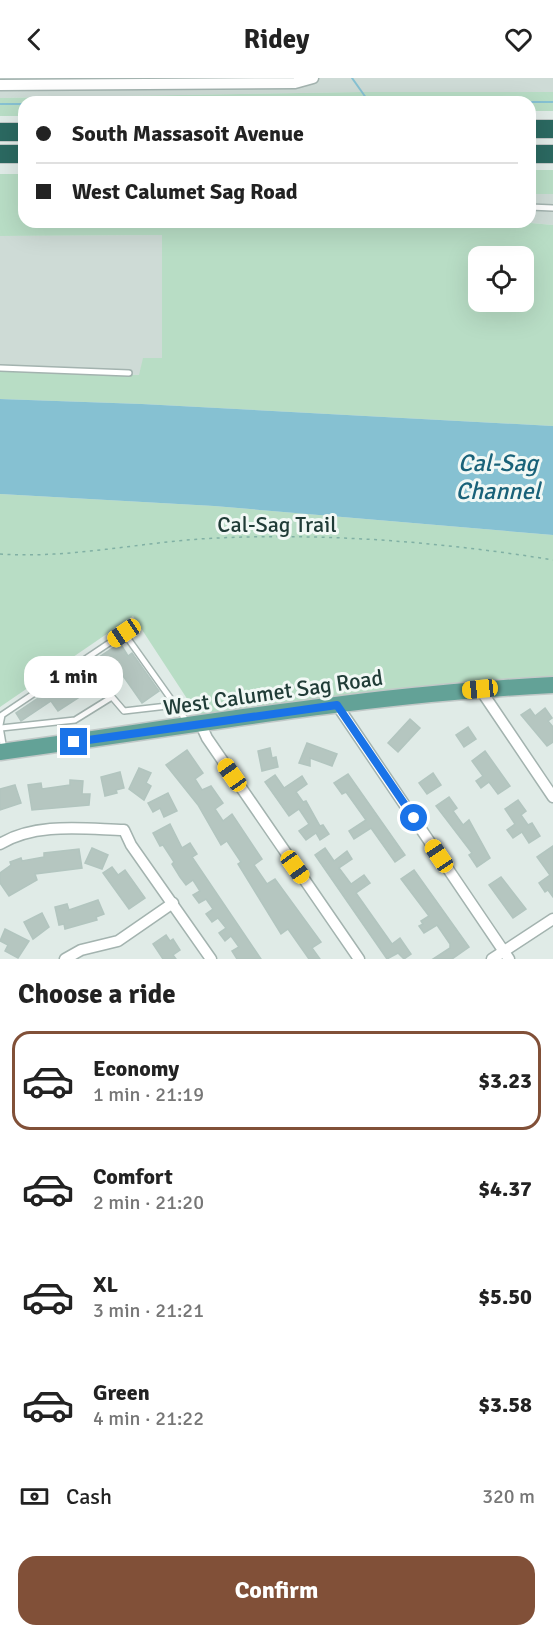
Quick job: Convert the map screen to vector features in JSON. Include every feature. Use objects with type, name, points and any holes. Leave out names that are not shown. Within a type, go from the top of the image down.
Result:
[{"type":"highway","points":[[536,129],[553,129]]},
{"type":"highway","points":[[0,132],[18,132]]},
{"type":"highway","points":[[0,154],[18,154]]},
{"type":"highway","points":[[536,154],[553,154]]},
{"type":"main road","name":"West Calumet Sag Road","points":[[2,752],[337,705],[480,689],[553,685]]},
{"type":"street","points":[[0,85],[152,81],[295,83],[313,78]]},
{"type":"street","points":[[480,689],[553,796]]},
{"type":"street","points":[[337,705],[506,955]]},
{"type":"street","points":[[196,726],[207,738],[358,959]]},
{"type":"street","points":[[0,844],[25,834],[63,829],[124,830],[131,845],[211,959]]},
{"type":"street","points":[[65,959],[81,950],[118,940],[173,903]]},
{"type":"street","points":[[492,959],[506,955],[553,919]]},
{"type":"lane","points":[[536,207],[553,207]]},
{"type":"lane","points":[[0,368],[129,373]]},
{"type":"lane","points":[[2,752],[0,726],[3,716],[124,633],[176,705],[196,726]]},
{"type":"lane","points":[[0,726],[75,720],[112,697],[124,711],[176,705]]},
{"type":"path","name":"Cal-Sag Trail","points":[[0,554],[43,556],[216,538],[310,537],[486,549],[553,560]]},
{"type":"shaded area","points":[[0,78],[553,78],[553,92],[361,92],[0,98]]},
{"type":"shaded area","points":[[536,194],[553,194],[553,225],[536,223]]},
{"type":"shaded area","points":[[162,235],[162,358],[140,375],[0,370],[0,236]]},
{"type":"green space","points":[[553,92],[553,111],[536,111],[536,96],[120,96]]},
{"type":"green space","points":[[0,98],[18,98],[18,116],[0,116]]},
{"type":"green space","points":[[536,170],[553,170],[553,194],[536,194]]},
{"type":"green space","points":[[0,174],[18,174],[18,228],[536,228],[536,223],[553,225],[553,426],[142,404],[0,399],[0,370],[139,375],[143,358],[162,358],[162,235],[0,236]]},
{"type":"green space","points":[[0,494],[214,506],[553,535],[553,677],[382,691],[199,717],[133,616],[0,707]]},
{"type":"water","name":"Cal-Sag Channel","points":[[0,399],[142,404],[553,426],[553,535],[214,506],[0,494]]},
{"type":"building","points":[[120,643],[128,656],[132,653],[159,691],[142,703],[112,660],[91,675],[98,685],[58,711],[51,701],[21,721],[16,713]]},
{"type":"building","points":[[545,708],[552,718],[548,721],[553,727],[553,742],[547,746],[521,715],[530,709],[535,716]]},
{"type":"building","points":[[410,719],[420,728],[398,752],[388,743]]},
{"type":"building","points":[[468,727],[476,739],[464,747],[456,735]]},
{"type":"building","points":[[307,743],[337,754],[332,766],[310,758],[310,766],[299,763]]},
{"type":"building","points":[[270,748],[272,758],[276,757],[278,767],[262,771],[258,751]]},
{"type":"building","points":[[187,750],[203,773],[195,779],[202,790],[211,786],[223,803],[215,809],[223,821],[232,814],[262,859],[254,865],[267,884],[275,879],[321,942],[312,948],[320,959],[309,959],[288,929],[281,934],[238,864],[241,862],[227,841],[221,845],[198,805],[166,765]]},
{"type":"building","points":[[485,751],[510,786],[498,794],[489,782],[481,788],[476,781],[483,776],[472,761]]},
{"type":"building","points":[[139,768],[151,773],[146,783],[151,786],[144,800],[129,789]]},
{"type":"building","points":[[120,772],[124,788],[116,790],[117,793],[105,796],[101,777]]},
{"type":"building","points":[[433,773],[441,785],[427,794],[419,783]]},
{"type":"building","points":[[348,774],[405,855],[395,862],[371,828],[354,839],[349,831],[366,820],[346,792],[342,794],[334,783]]},
{"type":"building","points":[[275,775],[284,788],[302,776],[307,784],[296,792],[303,802],[306,801],[320,826],[323,825],[329,834],[320,840],[316,833],[306,840],[299,831],[309,824],[299,809],[289,816],[265,782]]},
{"type":"building","points":[[70,780],[83,781],[82,794],[90,794],[89,805],[32,810],[28,785],[41,783],[42,789],[70,785]]},
{"type":"building","points":[[15,785],[21,803],[0,810],[0,789]]},
{"type":"building","points":[[168,793],[177,811],[164,817],[160,808],[153,812],[148,803]]},
{"type":"building","points":[[449,797],[457,808],[453,811],[463,825],[469,820],[490,858],[477,867],[469,855],[472,853],[436,806]]},
{"type":"building","points":[[518,800],[526,811],[521,815],[528,825],[532,823],[540,836],[529,843],[522,832],[513,838],[507,830],[515,824],[505,809]]},
{"type":"building","points":[[170,824],[182,848],[190,843],[197,854],[192,857],[261,959],[237,959],[232,951],[239,947],[231,936],[225,941],[219,933],[226,928],[218,918],[212,922],[206,914],[213,909],[206,899],[199,903],[193,895],[200,891],[193,880],[186,885],[180,877],[172,864],[174,862],[163,845],[160,846],[153,833]]},
{"type":"building","points":[[553,846],[553,897],[548,890],[545,892],[539,883],[550,875],[537,857]]},
{"type":"building","points":[[92,848],[108,855],[102,869],[85,863]]},
{"type":"building","points":[[325,848],[334,861],[347,851],[352,859],[339,868],[351,884],[364,875],[370,883],[356,893],[392,944],[400,938],[411,954],[404,959],[398,953],[387,959],[315,855]]},
{"type":"building","points":[[79,849],[82,868],[35,874],[37,880],[9,896],[0,883],[0,873],[11,865],[10,862],[21,858],[22,861],[44,857],[44,853]]},
{"type":"building","points":[[112,867],[118,875],[125,870],[145,898],[129,909],[103,873]]},
{"type":"building","points":[[414,870],[469,947],[452,959],[433,959],[450,948],[450,944],[437,925],[424,933],[419,926],[423,924],[421,921],[429,916],[401,879]]},
{"type":"building","points":[[501,877],[526,909],[513,918],[489,885]]},
{"type":"building","points":[[98,900],[104,914],[96,917],[97,920],[65,929],[64,924],[59,925],[55,907],[67,904],[69,910]]},
{"type":"building","points":[[42,913],[49,927],[33,939],[24,922]]},
{"type":"building","points":[[5,929],[29,941],[18,958],[5,951],[8,945],[0,941]]},
{"type":"building","points":[[166,935],[170,941],[173,939],[180,950],[173,955],[176,959],[163,959],[153,944]]},
{"type":"waterway","points":[[352,78],[365,96]]},
{"type":"waterway","points":[[536,102],[553,102]]},
{"type":"waterway","points":[[0,104],[18,104]]},
{"type":"route","points":[[74,742],[337,705],[414,818]]}]
